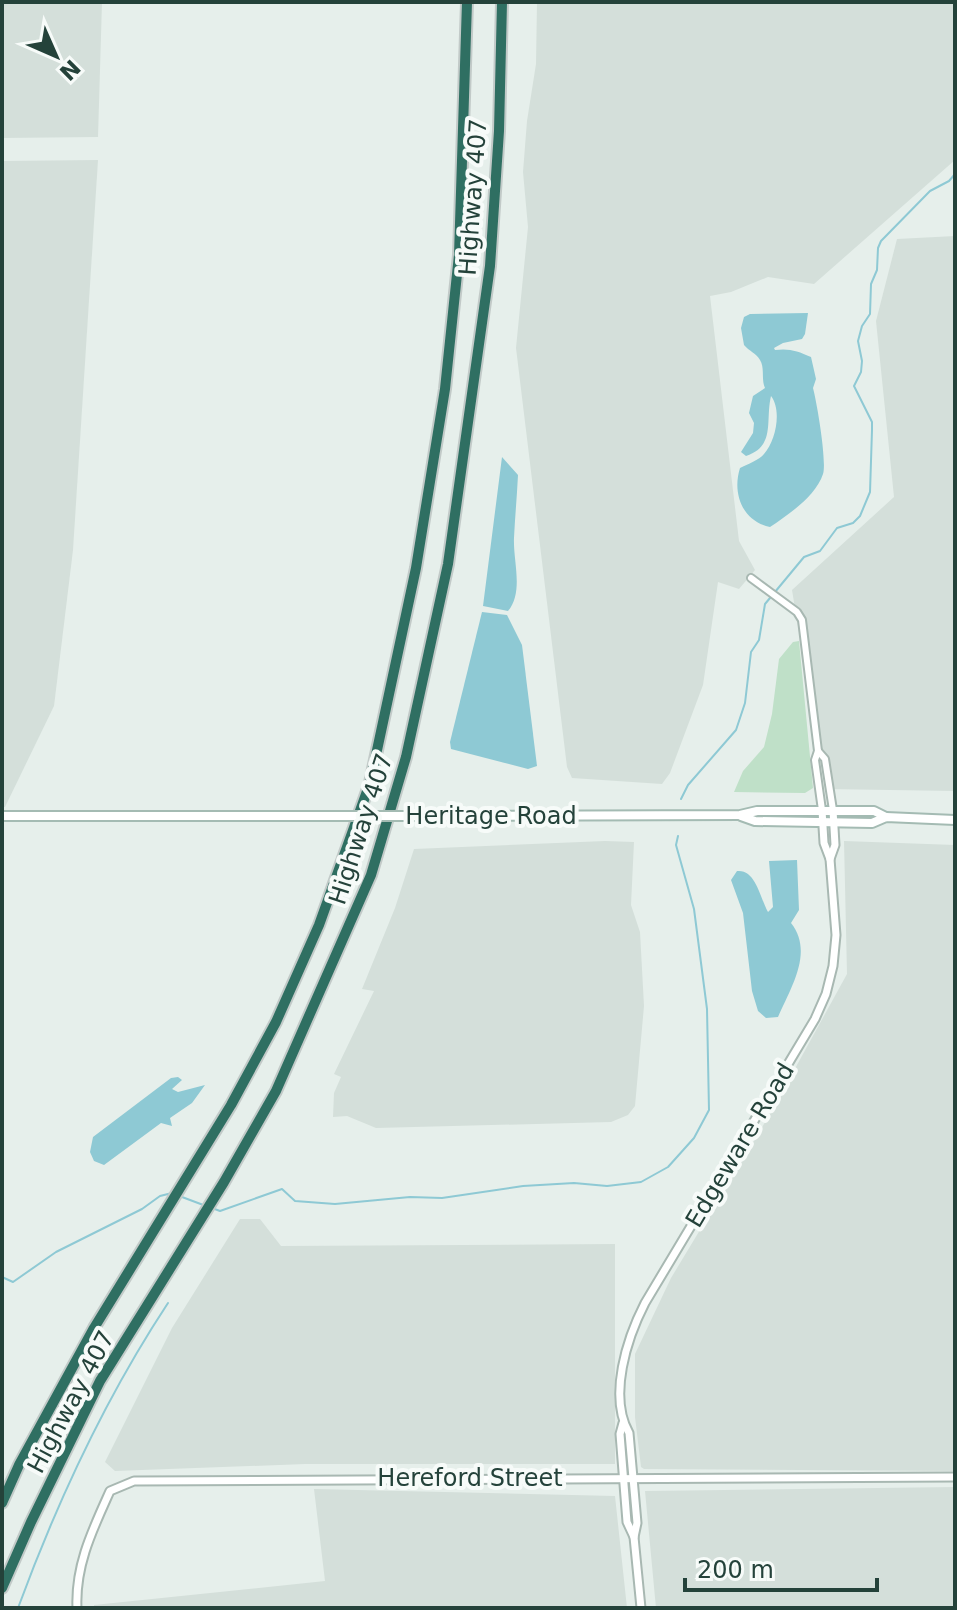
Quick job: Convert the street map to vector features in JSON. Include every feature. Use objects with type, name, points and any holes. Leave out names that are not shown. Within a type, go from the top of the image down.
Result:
[{"type":"highway","name":"Highway 407","points":[[2,1503],[19,1465],[94,1328],[187,1179],[276,1022],[319,925],[370,783],[416,568],[445,389],[459,255],[467,2]]},
{"type":"highway","name":"Highway 407","points":[[2,1588],[100,1381],[224,1182],[276,1091],[371,875],[406,757],[448,564],[490,266],[499,131],[502,2]]},
{"type":"main road","name":"Heritage Road","points":[[2,816],[740,815],[757,811],[833,810],[874,811],[886,817],[955,820]]},
{"type":"main road","name":"Heritage Road","points":[[740,815],[755,821],[834,823],[872,823],[886,817]]},
{"type":"street","name":"Edgeware Road","points":[[634,1537],[627,1522],[620,1434],[623,1423],[622,1372],[631,1332],[645,1303],[815,1019],[833,966],[836,935],[830,859],[824,843],[815,760],[818,751],[802,620],[797,612],[751,578]]},
{"type":"street","name":"Edgeware Road","points":[[818,751],[825,759],[833,810],[835,845],[830,859]]},
{"type":"street","name":"Edgeware Road","points":[[623,1423],[629,1433],[641,1608]]},
{"type":"street","name":"Hereford Street","points":[[77,1608],[82,1558],[94,1525],[110,1491],[134,1481],[955,1477]]},
{"type":"shaded area","points":[[2,2],[102,2],[98,137],[2,138]]},
{"type":"shaded area","points":[[537,2],[955,2],[955,160],[814,284],[768,277],[731,292],[710,296],[739,541],[755,570],[739,589],[718,582],[703,685],[670,773],[662,784],[572,778],[567,767],[516,348],[528,227],[523,172],[536,64]]},
{"type":"shaded area","points":[[98,160],[73,550],[54,706],[5,807],[2,807],[2,161]]},
{"type":"shaded area","points":[[955,236],[955,791],[825,789],[792,590],[894,497],[876,321],[897,239]]},
{"type":"shaded area","points":[[844,841],[955,845],[955,1471],[644,1469],[641,1467],[635,1417],[635,1354],[671,1278],[770,1114],[847,974]]},
{"type":"shaded area","points":[[634,842],[631,905],[640,932],[644,1006],[635,1106],[628,1115],[611,1122],[376,1128],[347,1116],[333,1117],[334,1093],[341,1077],[334,1074],[374,991],[362,989],[395,908],[414,849]]},
{"type":"shaded area","points":[[240,1219],[260,1219],[281,1246],[615,1244],[615,1464],[305,1464],[115,1471],[105,1462],[172,1328]]},
{"type":"shaded area","points":[[955,1487],[955,1608],[656,1608],[645,1491]]},
{"type":"shaded area","points":[[314,1489],[615,1496],[627,1608],[94,1608],[94,1605],[325,1581]]},
{"type":"green space","points":[[799,641],[813,788],[805,793],[734,792],[743,771],[764,747],[779,659],[793,642]]},
{"type":"water","points":[[808,313],[802,339],[774,348],[793,350],[811,357],[823,445],[823,474],[808,497],[770,527],[752,519],[746,512],[737,487],[740,468],[759,458],[768,448],[777,417],[771,396],[766,439],[755,452],[746,456],[741,452],[753,433],[754,423],[749,413],[753,396],[765,388],[761,363],[744,345],[741,328],[744,317],[750,314]]},
{"type":"water","points":[[502,457],[518,475],[514,538],[517,586],[508,611],[483,606]]},
{"type":"water","points":[[482,612],[507,615],[522,645],[537,766],[528,769],[451,749],[450,742]]},
{"type":"water","points":[[797,860],[799,910],[791,923],[798,934],[800,946],[798,970],[778,1017],[766,1018],[758,1011],[752,991],[743,913],[731,880],[737,871],[749,875],[768,912],[773,907],[769,861]]},
{"type":"water","points":[[171,1078],[182,1080],[172,1089],[178,1092],[205,1085],[192,1103],[170,1118],[172,1126],[161,1123],[104,1165],[94,1161],[90,1152],[93,1137]]},
{"type":"waterway","points":[[681,799],[688,785],[736,730],[745,703],[751,652],[759,640],[765,604],[804,557],[820,551],[837,528],[853,523],[860,516],[870,492],[872,422],[854,386],[861,372],[858,341],[862,326],[870,314],[871,284],[877,270],[878,248],[881,241],[930,191],[949,181],[955,174]]},
{"type":"waterway","points":[[212,1208],[220,1211],[282,1189],[295,1201],[335,1204],[410,1197],[442,1198],[523,1186],[574,1183],[607,1186],[641,1182],[668,1167],[694,1138],[709,1110],[707,1009],[694,909],[676,845],[678,836]]},
{"type":"waterway","points":[[2,1277],[13,1282],[56,1252],[142,1209],[160,1196],[172,1193]]},
{"type":"waterway","points":[[182,1197],[206,1206]]},
{"type":"waterway","points":[[18,1608],[84,1451],[124,1375],[168,1303]]}]
